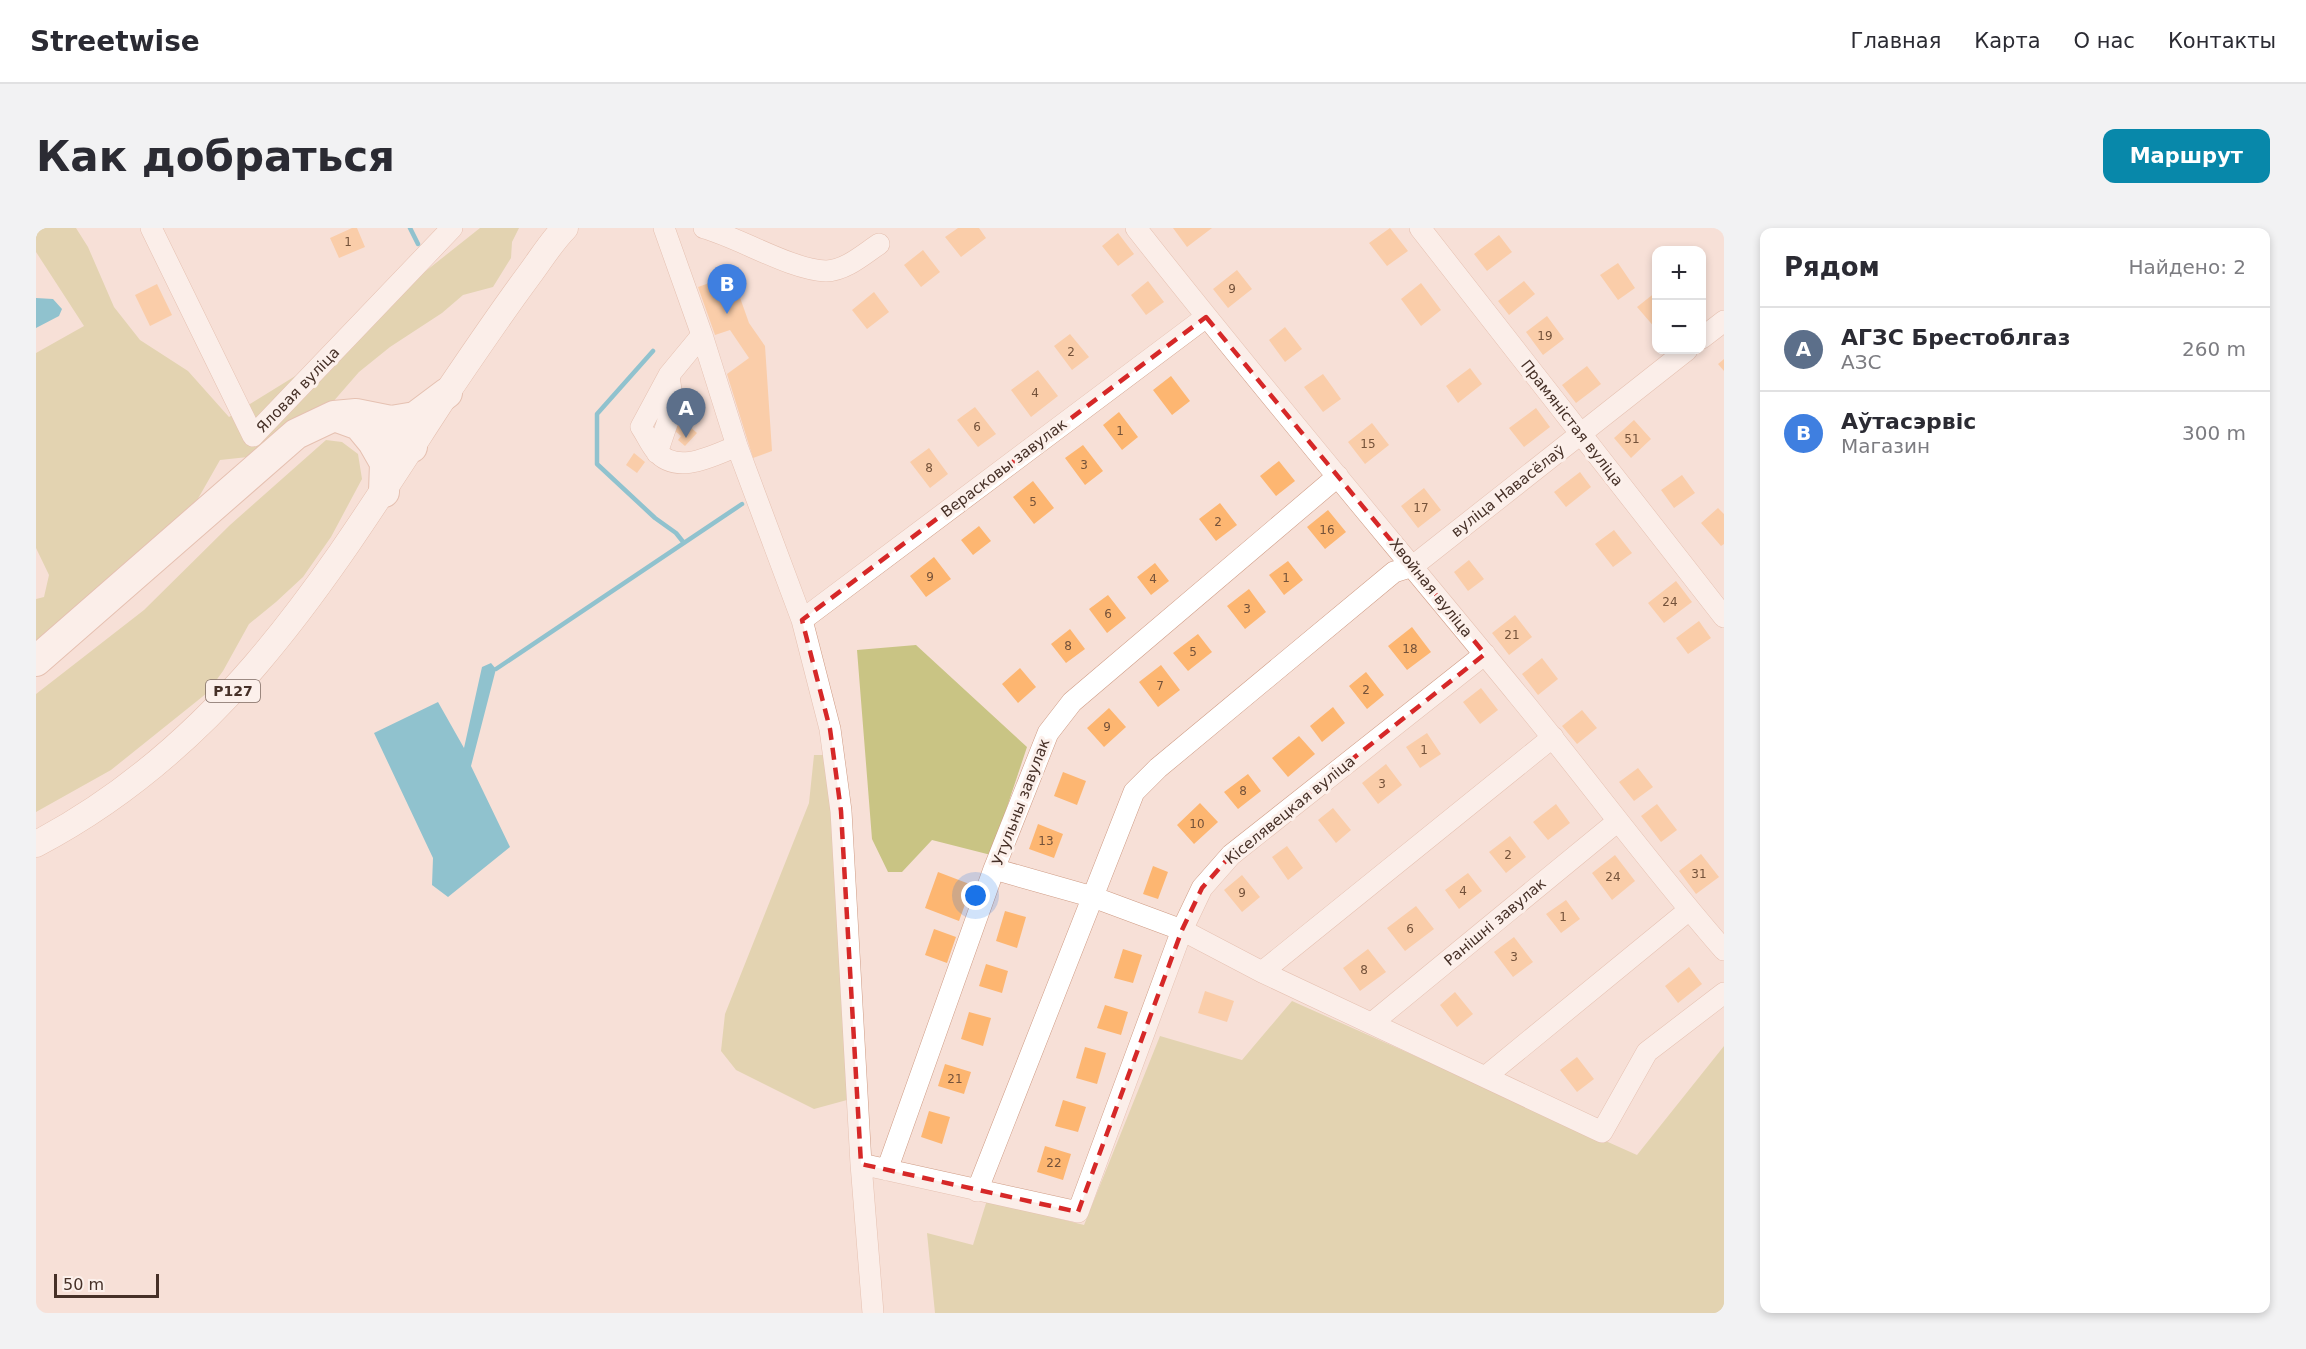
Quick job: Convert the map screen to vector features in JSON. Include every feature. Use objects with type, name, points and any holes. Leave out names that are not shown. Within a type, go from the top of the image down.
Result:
[{"type":"highway","name":"Р127","points":[[36,661],[296,434],[334,416],[356,414],[391,422],[415,417],[447,393]]},
{"type":"highway","points":[[334,416],[354,418],[412,447]]},
{"type":"highway","points":[[334,416],[359,425],[373,442],[385,463],[384,492]]},
{"type":"main road","name":"Р127","points":[[36,844],[143,776],[186,739],[259,663],[338,560],[447,393],[521,286],[565,228]]},
{"type":"street","name":"Яловая вуліца","points":[[151,228],[253,436],[452,228]]},
{"type":"street","points":[[664,228],[702,335],[737,446],[802,620],[830,729],[841,812],[861,1164],[873,1313]]},
{"type":"street","points":[[704,228],[785,260],[827,271],[846,266],[879,244]]},
{"type":"street","name":"Хвойная вуліца","points":[[1136,228],[1206,317],[1413,566],[1689,910],[1724,950]]},
{"type":"street","name":"Прамяністая вуліца","points":[[1420,228],[1724,617]]},
{"type":"street","name":"Верасковы завулак","points":[[802,620],[1206,317]]},
{"type":"street","points":[[1706,334],[1724,321]]},
{"type":"street","points":[[702,335],[669,375],[641,426],[657,453],[673,462],[692,462],[737,446]]},
{"type":"street","name":"вуліца Навасёлаў","points":[[977,1191],[1134,792],[1158,768],[1394,572],[1413,566],[1682,354]]},
{"type":"street","name":"Утульны завулак","points":[[887,1170],[994,869],[1048,732],[1072,702],[1338,476]]},
{"type":"street","name":"Кіселявецкая вуліца","points":[[977,1191],[1078,1212],[1182,930],[1203,888],[1231,855],[1485,654]]},
{"type":"street","points":[[1262,972],[1553,738]]},
{"type":"street","name":"Ранішні завулак","points":[[1372,1023],[1618,821]]},
{"type":"street","points":[[994,869],[1093,897],[1182,930],[1262,972],[1602,1132],[1647,1052],[1724,993]]},
{"type":"street","points":[[1485,1077],[1689,910]]},
{"type":"street","points":[[861,1164],[977,1191]]},
{"type":"highlighted area","points":[[1206,317],[1485,654],[1231,855],[1202,888],[1182,930],[1078,1212],[861,1164],[841,811],[830,729],[802,620]]},
{"type":"shaded area","points":[[36,228],[76,228],[88,247],[114,307],[140,340],[188,371],[229,417],[318,362],[480,228],[519,228],[512,242],[511,258],[493,287],[463,295],[442,313],[390,347],[359,372],[332,403],[248,457],[220,460],[191,511],[36,645],[36,599],[44,597],[49,575],[36,548],[36,353],[84,326],[36,252]]},
{"type":"shaded area","points":[[326,440],[342,442],[358,454],[362,479],[331,537],[303,577],[249,624],[223,671],[207,693],[111,770],[36,812],[36,694],[144,610],[230,525]]},
{"type":"shaded area","points":[[916,645],[1027,747],[991,855],[932,840],[902,872],[888,872],[872,839],[857,650]]},
{"type":"shaded area","points":[[814,755],[823,755],[833,829],[847,1100],[814,1109],[736,1070],[721,1051],[725,1014],[809,803]]},
{"type":"shaded area","points":[[1292,1001],[1637,1155],[1724,1046],[1724,1313],[935,1313],[927,1233],[973,1245],[987,1200],[1084,1225],[1160,1036],[1242,1060]]},
{"type":"water","points":[[36,298],[53,299],[62,309],[59,316],[36,328]]},
{"type":"water","points":[[491,663],[496,669],[471,766],[510,847],[448,897],[432,885],[433,858],[374,733],[438,702],[464,748],[482,667]]},
{"type":"building","points":[[357,228],[365,247],[339,258],[330,238]]},
{"type":"building","points":[[958,228],[979,228],[986,238],[961,257],[945,237]]},
{"type":"building","points":[[1173,228],[1212,228],[1187,247]]},
{"type":"building","points":[[1390,228],[1408,251],[1387,266],[1369,243]]},
{"type":"building","points":[[1118,233],[1134,254],[1118,266],[1102,246]]},
{"type":"building","points":[[1499,235],[1512,252],[1487,271],[1474,254]]},
{"type":"building","points":[[923,250],[940,272],[921,287],[904,265]]},
{"type":"building","points":[[1618,263],[1635,288],[1618,300],[1600,275]]},
{"type":"building","points":[[1237,270],[1252,289],[1228,308],[1213,289]]},
{"type":"building","points":[[732,275],[749,323],[765,346],[772,451],[753,458],[727,374],[749,358],[730,330],[715,335],[698,287]]},
{"type":"building","points":[[1148,281],[1164,302],[1146,315],[1131,295]]},
{"type":"building","points":[[1524,281],[1535,294],[1509,315],[1498,301]]},
{"type":"building","points":[[1421,283],[1441,310],[1421,326],[1401,299]]},
{"type":"building","points":[[157,284],[172,315],[150,326],[135,295]]},
{"type":"building","points":[[874,292],[889,312],[867,329],[852,310]]},
{"type":"building","points":[[1652,295],[1652,324],[1637,307]]},
{"type":"building","points":[[1547,316],[1564,339],[1543,355],[1526,332]]},
{"type":"building","points":[[1285,327],[1302,349],[1285,362],[1269,340]]},
{"type":"building","points":[[1070,334],[1089,357],[1072,370],[1054,346]]},
{"type":"building","points":[[1724,359],[1724,371],[1718,364]]},
{"type":"building","points":[[1587,366],[1601,384],[1576,403],[1562,385]]},
{"type":"building","points":[[1470,368],[1482,384],[1458,403],[1446,386]]},
{"type":"building","points":[[1038,370],[1058,396],[1031,417],[1011,390]]},
{"type":"building","points":[[1323,374],[1341,399],[1323,412],[1304,387]]},
{"type":"building","points":[[1171,376],[1190,401],[1172,415],[1153,390]]},
{"type":"building","points":[[653,398],[697,433],[685,446],[678,440],[681,436],[645,406]]},
{"type":"building","points":[[975,407],[996,434],[978,447],[957,420]]},
{"type":"building","points":[[1536,408],[1550,427],[1524,447],[1509,428]]},
{"type":"building","points":[[1119,412],[1138,437],[1122,450],[1103,425]]},
{"type":"building","points":[[1634,420],[1651,439],[1631,458],[1614,438]]},
{"type":"building","points":[[1372,423],[1389,445],[1365,464],[1348,442]]},
{"type":"building","points":[[1083,445],[1103,471],[1085,485],[1065,458]]},
{"type":"building","points":[[929,448],[948,474],[930,488],[910,462]]},
{"type":"building","points":[[634,453],[645,462],[637,473],[626,465]]},
{"type":"building","points":[[1279,461],[1295,481],[1276,496],[1260,476]]},
{"type":"building","points":[[1580,472],[1591,487],[1566,507],[1554,492]]},
{"type":"building","points":[[1682,475],[1695,493],[1674,508],[1661,490]]},
{"type":"building","points":[[1033,481],[1054,508],[1034,524],[1013,497]]},
{"type":"building","points":[[1424,488],[1441,510],[1418,528],[1401,506]]},
{"type":"building","points":[[1220,503],[1237,525],[1216,541],[1199,519]]},
{"type":"building","points":[[1718,508],[1724,514],[1724,544],[1721,546],[1701,523]]},
{"type":"building","points":[[1328,510],[1346,532],[1325,549],[1307,527]]},
{"type":"building","points":[[979,526],[991,541],[973,555],[961,540]]},
{"type":"building","points":[[1614,530],[1632,553],[1613,567],[1595,544]]},
{"type":"building","points":[[934,557],[951,579],[926,597],[910,576]]},
{"type":"building","points":[[1469,560],[1484,579],[1468,591],[1454,572]]},
{"type":"building","points":[[1288,561],[1303,580],[1284,595],[1269,575]]},
{"type":"building","points":[[1155,563],[1169,581],[1151,595],[1137,577]]},
{"type":"building","points":[[1676,581],[1692,602],[1664,623],[1648,603]]},
{"type":"building","points":[[1249,589],[1266,612],[1245,629],[1227,606]]},
{"type":"building","points":[[1108,595],[1126,618],[1107,633],[1089,609]]},
{"type":"building","points":[[1515,615],[1532,637],[1509,655],[1492,633]]},
{"type":"building","points":[[1699,621],[1711,638],[1688,654],[1676,638]]},
{"type":"building","points":[[1412,627],[1431,652],[1407,670],[1388,646]]},
{"type":"building","points":[[1070,629],[1085,649],[1066,663],[1051,644]]},
{"type":"building","points":[[1198,634],[1212,652],[1188,671],[1173,653]]},
{"type":"building","points":[[1542,658],[1558,679],[1538,695],[1522,674]]},
{"type":"building","points":[[1161,665],[1180,690],[1158,707],[1139,682]]},
{"type":"building","points":[[1020,668],[1036,687],[1018,703],[1002,684]]},
{"type":"building","points":[[1366,672],[1384,695],[1367,709],[1349,686]]},
{"type":"building","points":[[1481,688],[1498,710],[1480,724],[1463,702]]},
{"type":"building","points":[[1333,707],[1345,723],[1322,742],[1310,726]]},
{"type":"building","points":[[1109,708],[1126,727],[1104,747],[1087,728]]},
{"type":"building","points":[[1582,710],[1597,728],[1577,744],[1562,726]]},
{"type":"building","points":[[1427,733],[1441,754],[1420,768],[1406,747]]},
{"type":"building","points":[[1299,736],[1315,754],[1288,777],[1272,758]]},
{"type":"building","points":[[1386,764],[1402,785],[1378,804],[1362,783]]},
{"type":"building","points":[[1638,768],[1653,787],[1634,801],[1619,782]]},
{"type":"building","points":[[1063,772],[1086,781],[1077,805],[1054,796]]},
{"type":"building","points":[[1248,774],[1261,791],[1238,809],[1224,792]]},
{"type":"building","points":[[1200,803],[1218,822],[1194,844],[1177,825]]},
{"type":"building","points":[[1556,804],[1570,823],[1548,840],[1533,822]]},
{"type":"building","points":[[1657,804],[1677,830],[1661,842],[1641,816]]},
{"type":"building","points":[[1333,808],[1351,830],[1336,843],[1318,820]]},
{"type":"building","points":[[1038,824],[1063,834],[1054,858],[1029,849]]},
{"type":"building","points":[[1510,836],[1526,857],[1506,873],[1489,852]]},
{"type":"building","points":[[1287,846],[1303,868],[1288,880],[1272,857]]},
{"type":"building","points":[[1701,854],[1719,877],[1696,894],[1679,871]]},
{"type":"building","points":[[1615,855],[1635,881],[1612,900],[1592,873]]},
{"type":"building","points":[[1153,866],[1168,872],[1158,899],[1143,894]]},
{"type":"building","points":[[938,872],[972,885],[959,921],[925,908]]},
{"type":"building","points":[[1468,873],[1482,891],[1459,909],[1445,890]]},
{"type":"building","points":[[1242,875],[1260,897],[1242,912],[1224,890]]},
{"type":"building","points":[[1566,900],[1580,919],[1561,933],[1546,914]]},
{"type":"building","points":[[1416,906],[1434,929],[1405,951],[1387,928]]},
{"type":"building","points":[[1005,911],[1026,917],[1017,948],[996,941]]},
{"type":"building","points":[[934,929],[956,937],[947,963],[925,955]]},
{"type":"building","points":[[1514,937],[1533,962],[1513,977],[1494,952]]},
{"type":"building","points":[[1123,949],[1142,955],[1133,983],[1114,978]]},
{"type":"building","points":[[1368,949],[1386,972],[1360,991],[1343,968]]},
{"type":"building","points":[[986,964],[1008,971],[1002,993],[979,986]]},
{"type":"building","points":[[1689,967],[1702,984],[1678,1003],[1665,986]]},
{"type":"building","points":[[1205,991],[1234,1001],[1227,1022],[1198,1013]]},
{"type":"building","points":[[1455,992],[1473,1014],[1457,1027],[1440,1005]]},
{"type":"building","points":[[1105,1005],[1128,1012],[1121,1035],[1097,1028]]},
{"type":"building","points":[[969,1012],[991,1018],[983,1046],[961,1039]]},
{"type":"building","points":[[1085,1047],[1106,1053],[1097,1084],[1076,1078]]},
{"type":"building","points":[[1577,1057],[1594,1079],[1577,1092],[1560,1070]]},
{"type":"building","points":[[945,1064],[971,1072],[964,1094],[938,1086]]},
{"type":"building","points":[[1063,1100],[1086,1107],[1078,1132],[1055,1126]]},
{"type":"building","points":[[929,1111],[950,1117],[942,1144],[921,1137]]},
{"type":"building","points":[[1045,1146],[1071,1154],[1063,1180],[1037,1172]]},
{"type":"waterway","points":[[410,228],[418,244]]},
{"type":"waterway","points":[[653,351],[597,414],[597,464],[655,518],[676,533],[684,543]]},
{"type":"waterway","points":[[496,669],[742,504]]},
{"type":"place","name":"Аўтасэрвіс","points":[[727,314]]},
{"type":"place","name":"АГЗС Брестоблгаз","points":[[686,438]]}]
